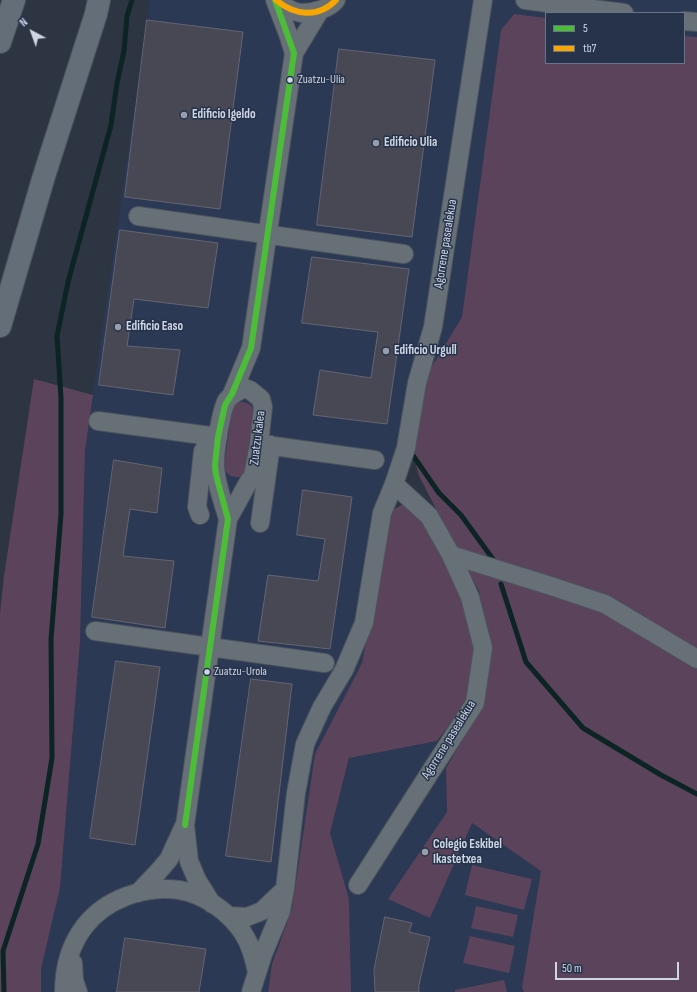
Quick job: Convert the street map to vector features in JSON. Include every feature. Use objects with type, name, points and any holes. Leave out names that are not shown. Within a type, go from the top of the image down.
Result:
[{"type":"highway","points":[[0,42],[14,0]]},
{"type":"highway","points":[[0,326],[99,0]]},
{"type":"highway","points":[[52,151],[113,0]]},
{"type":"street","points":[[276,0],[284,7],[301,13],[320,10],[336,0]]},
{"type":"street","name":"Zuatzu kalea","points":[[276,0],[294,54]]},
{"type":"street","name":"Agorrene pasealekua","points":[[258,974],[263,954],[281,911],[285,889],[296,792],[305,744],[322,707],[344,670],[364,623],[382,513],[394,484],[406,448],[417,383],[434,327],[483,0]]},
{"type":"street","points":[[525,0],[616,12]]},
{"type":"street","name":"Zuatzu kalea","points":[[228,518],[216,475],[215,465],[218,437],[224,405],[232,394],[251,348],[294,54],[320,10]]},
{"type":"street","points":[[685,21],[697,22]]},
{"type":"street","points":[[138,216],[404,254]]},
{"type":"street","name":"Zuatzu kalea","points":[[251,348],[256,395]]},
{"type":"street","name":"Zuatzu kalea","points":[[212,904],[197,880],[189,861],[185,825],[228,518],[253,476],[265,445],[263,407],[261,399],[245,388],[232,394]]},
{"type":"street","points":[[98,421],[218,437]]},
{"type":"street","points":[[200,515],[197,507],[204,451],[218,437]]},
{"type":"street","points":[[260,523],[265,445],[376,460]]},
{"type":"street","name":"Zuatzu kalea","points":[[216,475],[222,482],[232,486],[242,485],[249,481]]},
{"type":"street","name":"Agorrene pasealekua","points":[[358,885],[424,780],[475,703],[483,648],[470,597],[451,555],[429,516],[394,484]]},
{"type":"street","points":[[451,555],[605,604],[697,659]]},
{"type":"street","points":[[96,631],[325,663]]},
{"type":"street","name":"Zuatzu kalea","points":[[138,893],[169,859],[185,825]]},
{"type":"street","points":[[229,916],[247,917],[262,911],[285,889]]},
{"type":"street","name":"Zuatzu kalea","points":[[64,992],[64,973],[71,949],[84,926],[103,908],[125,896],[150,890],[179,890],[204,899],[212,904],[229,916],[243,933],[253,952],[258,974],[258,992]]},
{"type":"street","points":[[71,949],[74,980],[78,992]]},
{"type":"street","points":[[251,992],[258,974]]},
{"type":"shaded area","points":[[150,0],[697,0],[697,37],[685,36],[685,12],[545,12],[545,18],[514,14],[501,30],[462,317],[428,373],[413,453],[391,511],[362,663],[315,754],[292,909],[272,964],[268,992],[41,992],[41,969],[60,888],[80,642],[85,450]]},
{"type":"shaded area","points":[[514,14],[545,18],[545,64],[685,64],[685,36],[697,37],[697,992],[524,992],[522,987],[541,871],[472,823],[430,918],[388,899],[447,812],[446,768],[483,705],[492,648],[479,591],[419,476],[413,453],[428,373],[462,317],[501,30]]},
{"type":"shaded area","points":[[34,379],[93,395],[85,450],[80,642],[60,888],[41,969],[41,992],[0,992],[0,614],[4,576]]},
{"type":"shaded area","points":[[237,402],[244,402],[251,405],[254,412],[245,470],[240,477],[234,477],[226,472],[224,467],[232,410]]},
{"type":"shaded area","points":[[403,504],[426,520],[464,598],[476,645],[468,699],[437,741],[349,758],[330,833],[349,899],[351,992],[268,992],[272,964],[292,909],[315,754],[362,663],[391,511]]},
{"type":"shaded area","name":"Colegio Eskibel Ikastetxea","points":[[437,741],[446,768],[447,812],[471,823],[542,871],[522,987],[524,992],[351,992],[349,899],[330,833],[350,757]]},
{"type":"shaded area","points":[[472,865],[532,879],[524,910],[465,895]]},
{"type":"shaded area","points":[[476,906],[518,915],[513,937],[471,928]]},
{"type":"shaded area","points":[[470,936],[515,946],[509,973],[463,963]]},
{"type":"shaded area","points":[[504,980],[507,992],[455,992],[455,990]]},
{"type":"building","name":"Edificio Igeldo","points":[[147,20],[243,32],[220,209],[125,197]]},
{"type":"building","name":"Edificio Ulia","points":[[339,49],[435,60],[412,237],[317,225]]},
{"type":"building","name":"Edificio Easo","points":[[120,230],[218,243],[208,308],[134,299],[127,346],[180,350],[173,395],[99,385]]},
{"type":"building","name":"Edificio Urgull","points":[[312,257],[409,269],[387,424],[313,415],[320,370],[371,378],[378,332],[302,323]]},
{"type":"building","points":[[114,460],[162,468],[157,513],[130,509],[123,556],[174,561],[165,628],[92,617]]},
{"type":"building","points":[[303,490],[352,497],[330,649],[258,641],[268,575],[318,581],[325,539],[297,535]]},
{"type":"building","points":[[116,661],[160,667],[135,845],[90,838]]},
{"type":"building","points":[[251,679],[292,684],[271,862],[226,856]]},
{"type":"building","points":[[385,917],[412,923],[409,932],[430,937],[419,985],[419,992],[375,992],[374,970]]},
{"type":"building","points":[[125,938],[206,949],[199,992],[117,992]]},
{"type":"waterway","points":[[4,992],[3,951],[38,844],[52,758],[51,639],[61,514],[61,398],[57,336],[68,282],[111,125],[117,83],[124,51],[127,16],[132,0]]},
{"type":"waterway","points":[[412,454],[439,493],[461,515],[495,562]]},
{"type":"waterway","points":[[501,584],[526,662],[583,728],[661,775],[697,794]]},
{"type":"transit line","name":"5","points":[[185,825],[228,519],[216,475],[215,465],[218,437],[225,405],[232,394],[251,348],[294,53],[275,0]]},
{"type":"transit line","name":"tb7","points":[[276,0],[290,9],[306,13],[322,10],[336,0]]},
{"type":"place","name":"Zuatzu-Ulía","points":[[290,80]]},
{"type":"place","name":"Edificio Igeldo","points":[[184,115]]},
{"type":"place","name":"Edificio Ulia","points":[[376,143]]},
{"type":"place","name":"Edificio Easo","points":[[118,327]]},
{"type":"place","name":"Edificio Urgull","points":[[386,351]]},
{"type":"place","name":"Zuatzu-Urola","points":[[207,672]]},
{"type":"place","name":"Colegio Eskibel Ikastetxea","points":[[425,852]]}]
